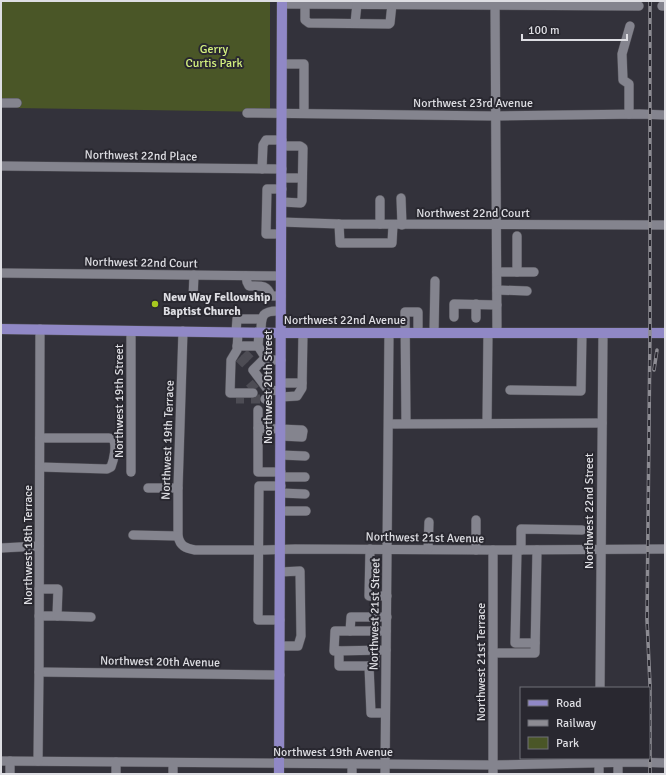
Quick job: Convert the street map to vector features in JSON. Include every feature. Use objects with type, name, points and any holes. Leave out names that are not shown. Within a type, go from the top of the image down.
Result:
[{"type":"main road","name":"Northwest 20th Street","points":[[279,774],[282,2]]},
{"type":"main road","name":"Northwest 22nd Avenue","points":[[1,329],[389,334],[665,333]]},
{"type":"street","points":[[282,2],[357,4],[495,3],[639,6]]},
{"type":"street","points":[[306,2],[305,20],[309,23],[389,24],[392,4]]},
{"type":"street","points":[[487,423],[493,333],[497,305],[495,3]]},
{"type":"street","points":[[356,23],[357,4]]},
{"type":"street","points":[[629,114],[629,84],[623,80],[622,54],[630,26]]},
{"type":"street","points":[[282,64],[304,64],[304,114]]},
{"type":"street","points":[[1,103],[17,103]]},
{"type":"street","name":"Northwest 23rd Avenue","points":[[247,114],[282,113],[495,116],[629,114],[665,115]]},
{"type":"street","points":[[262,169],[263,145],[266,140],[300,146],[303,148],[301,203],[282,202]]},
{"type":"street","name":"Northwest 22nd Place","points":[[1,166],[262,169],[282,179],[302,178]]},
{"type":"street","points":[[282,179],[267,189],[266,226],[266,234],[282,234]]},
{"type":"street","points":[[339,224],[340,244],[392,243],[402,198]]},
{"type":"street","points":[[380,200],[380,224]]},
{"type":"street","name":"Northwest 22nd Court","points":[[282,222],[397,225],[665,225]]},
{"type":"street","points":[[517,236],[517,272]]},
{"type":"street","points":[[497,272],[534,272]]},
{"type":"street","name":"Northwest 22nd Court","points":[[1,273],[282,276]]},
{"type":"street","points":[[193,298],[194,275]]},
{"type":"street","points":[[246,276],[249,286],[264,287],[268,289],[271,296],[281,296]]},
{"type":"street","points":[[434,333],[435,281]]},
{"type":"street","points":[[497,290],[527,291]]},
{"type":"street","points":[[454,318],[454,304],[497,305]]},
{"type":"street","points":[[476,304],[476,318]]},
{"type":"street","points":[[281,311],[271,310],[261,319],[258,346],[264,384],[297,396],[302,388],[303,333]]},
{"type":"street","points":[[406,423],[406,312],[418,312],[418,333]]},
{"type":"street","points":[[241,351],[237,332],[237,319],[261,319]]},
{"type":"street","name":"Northwest 18th Terrace","points":[[38,761],[40,329]]},
{"type":"street","name":"Northwest 19th Street","points":[[131,331],[131,472]]},
{"type":"street","name":"Northwest 19th Terrace","points":[[183,331],[178,536],[179,541],[184,548]]},
{"type":"street","points":[[510,390],[581,391],[582,333]]},
{"type":"street","name":"Northwest 22nd Street","points":[[600,687],[603,333]]},
{"type":"street","name":"Northwest 21st Street","points":[[385,774],[389,334]]},
{"type":"street","points":[[244,395],[231,360],[241,351],[258,346]]},
{"type":"street","points":[[260,363],[281,360]]},
{"type":"street","points":[[281,391],[302,383]]},
{"type":"street","points":[[258,410],[258,472],[305,494]]},
{"type":"street","points":[[389,424],[602,423]]},
{"type":"street","points":[[258,428],[281,432]]},
{"type":"street","points":[[40,438],[109,438],[113,439],[115,444],[113,462],[107,469],[40,467]]},
{"type":"street","points":[[281,455],[305,456]]},
{"type":"street","points":[[280,620],[258,620],[259,486],[305,476]]},
{"type":"street","points":[[148,488],[178,488]]},
{"type":"street","points":[[281,511],[306,511]]},
{"type":"street","points":[[476,520],[476,550]]},
{"type":"street","points":[[428,549],[429,522]]},
{"type":"street","points":[[536,643],[516,643],[521,529],[582,530]]},
{"type":"street","points":[[133,536],[178,536]]},
{"type":"street","points":[[1,548],[39,546]]},
{"type":"street","name":"Northwest 21st Avenue","points":[[184,548],[195,550],[601,550],[665,548]]},
{"type":"street","points":[[370,549],[369,596],[387,596]]},
{"type":"street","name":"Northwest 21st Terrace","points":[[493,550],[493,770]]},
{"type":"street","points":[[493,653],[536,653],[537,550]]},
{"type":"street","points":[[280,572],[300,571],[301,636],[298,646],[280,646]]},
{"type":"street","points":[[39,589],[58,589],[57,616]]},
{"type":"street","points":[[39,616],[91,617]]},
{"type":"street","points":[[350,631],[350,617],[387,617]]},
{"type":"street","points":[[386,631],[335,631],[334,651],[386,650]]},
{"type":"street","points":[[339,651],[339,666],[369,666],[375,665],[376,650]]},
{"type":"street","points":[[369,666],[371,713],[386,713]]},
{"type":"street","name":"Northwest 20th Avenue","points":[[39,672],[280,675]]},
{"type":"street","points":[[6,761],[10,774]]},
{"type":"street","name":"Northwest 19th Avenue","points":[[6,761],[403,764],[493,770],[599,761],[665,763]]},
{"type":"street","points":[[599,761],[599,774]]},
{"type":"street","points":[[116,762],[116,774]]},
{"type":"street","points":[[618,762],[618,774]]},
{"type":"street","points":[[172,763],[173,774]]},
{"type":"street","points":[[352,764],[352,774]]},
{"type":"street","points":[[403,764],[403,774]]},
{"type":"green space","name":"Gerry Curtis Park","points":[[1,1],[270,1],[270,112],[15,108],[16,99],[1,99]]},
{"type":"tunnel","points":[[244,353],[253,362]]},
{"type":"tunnel","points":[[239,358],[248,367]]},
{"type":"tunnel","points":[[268,366],[268,378]]},
{"type":"tunnel","points":[[249,389],[258,381]]},
{"type":"tunnel","points":[[236,399],[244,399]]},
{"type":"tunnel","points":[[251,399],[265,399]]},
{"type":"railway","points":[[650,1],[650,333],[647,620],[650,685],[650,774]]},
{"type":"railway","points":[[654,370],[657,350]]},
{"type":"place","name":"New Way Fellowship Baptist Church","points":[[155,304]]}]
